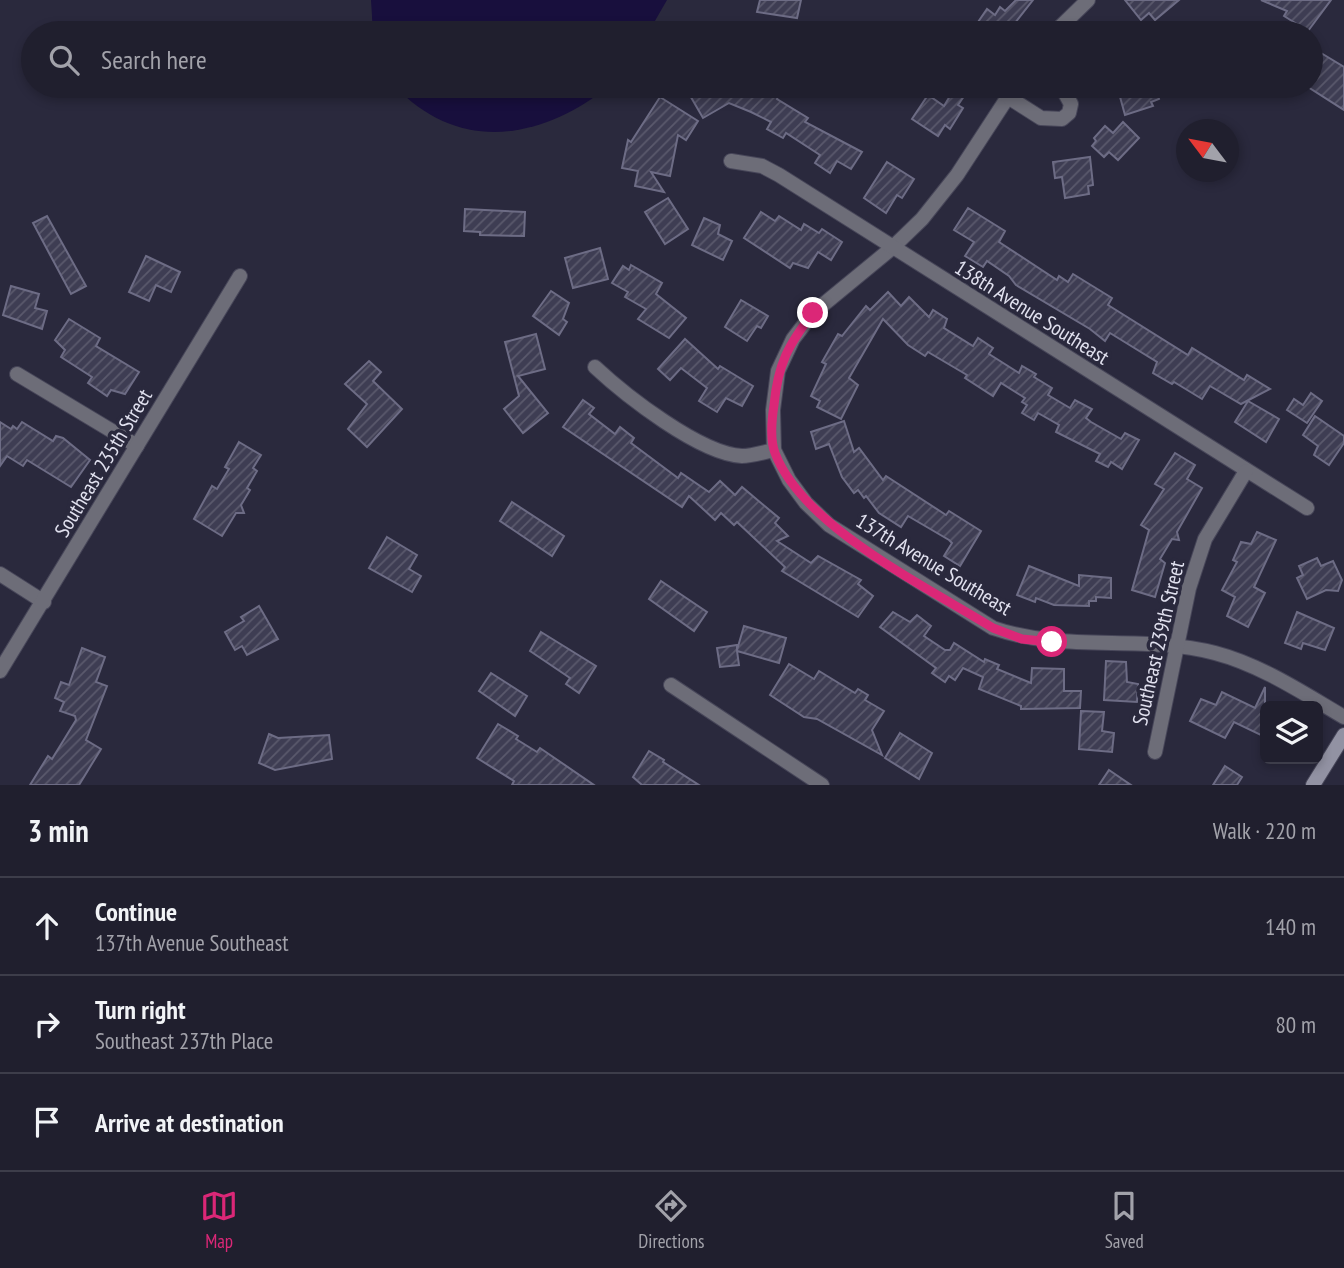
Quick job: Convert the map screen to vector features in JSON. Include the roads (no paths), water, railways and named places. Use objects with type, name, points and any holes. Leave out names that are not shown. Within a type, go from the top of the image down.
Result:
[{"type":"main road","points":[[1312,785],[1344,735]]},
{"type":"street","points":[[1066,21],[1087,0]]},
{"type":"street","points":[[595,367],[625,395],[718,451],[743,456],[774,450],[778,371],[793,339],[813,313],[892,248],[922,219],[957,175],[1006,98]]},
{"type":"street","points":[[1019,98],[1041,118],[1062,119],[1069,113],[1072,104],[1068,98]]},
{"type":"street","name":"138th Avenue Southeast","points":[[731,161],[762,166],[779,175],[1307,508]]},
{"type":"street","name":"Southeast 235th Street","points":[[0,671],[240,276]]},
{"type":"street","points":[[17,374],[137,446]]},
{"type":"street","name":"137th Avenue Southeast","points":[[774,450],[789,480],[829,525],[993,628],[1022,639],[1177,647],[1215,653],[1249,665],[1344,717]]},
{"type":"street","name":"Southeast 239th Street","points":[[1155,752],[1189,587],[1205,539],[1246,471]]},
{"type":"street","points":[[0,574],[44,602]]},
{"type":"street","points":[[671,685],[822,785]]}]
